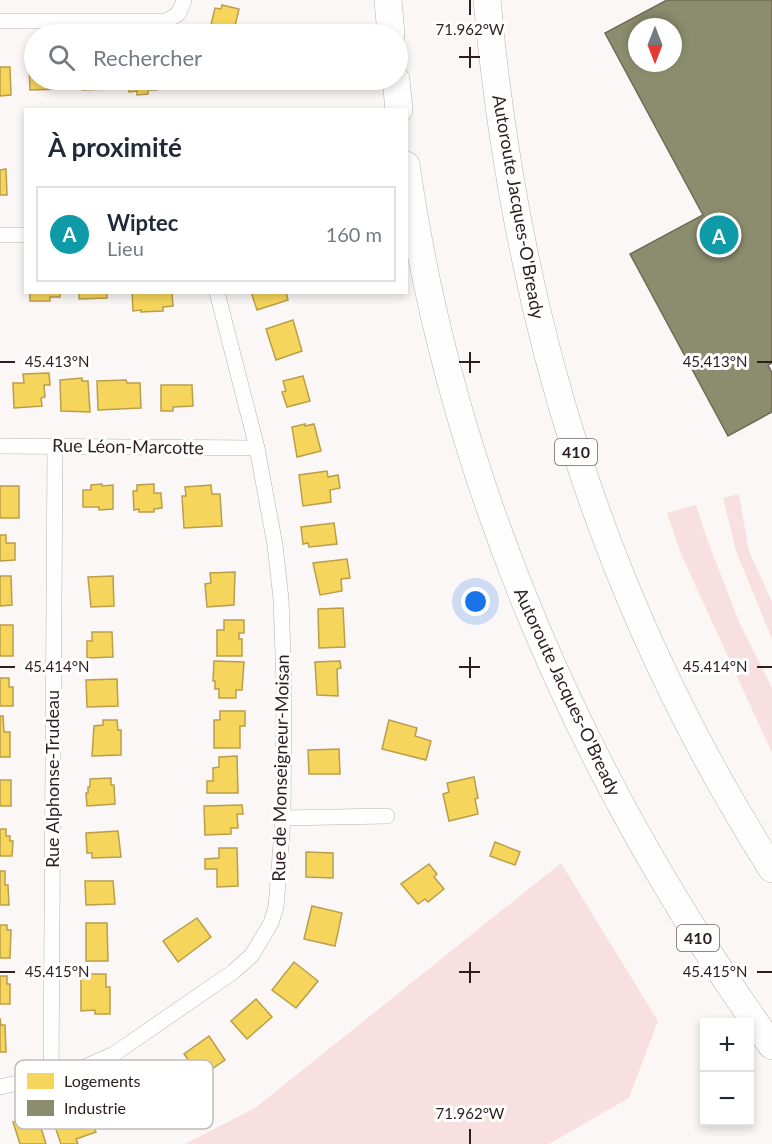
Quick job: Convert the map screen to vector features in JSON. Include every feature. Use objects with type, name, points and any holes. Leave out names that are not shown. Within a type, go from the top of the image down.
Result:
[{"type":"highway","points":[[388,0],[390,24]]},
{"type":"highway","name":"Autoroute Jacques-O'Bready","points":[[487,0],[502,128],[518,226],[541,333],[573,444],[617,567],[660,666],[714,772],[772,869]]},
{"type":"highway","points":[[397,90],[399,108]]},
{"type":"highway","name":"Autoroute Jacques-O'Bready","points":[[408,176],[430,296],[460,417],[490,511],[534,628],[585,737],[655,867],[711,959],[772,1046]]},
{"type":"street","points":[[0,21],[167,21],[179,13],[184,0]]},
{"type":"street","points":[[0,235],[24,235]]},
{"type":"street","name":"Rue de Monseigneur-Moisan","points":[[100,1060],[114,1054],[233,972],[252,955],[271,923],[276,907],[283,818],[282,618],[274,545],[257,448],[218,294]]},
{"type":"street","name":"Rue Léon-Marcotte","points":[[0,446],[257,448]]},
{"type":"street","name":"Rue Alphonse-Trudeau","points":[[51,1060],[56,446]]},
{"type":"street","points":[[283,818],[387,816]]},
{"type":"street","name":"Rue de Monseigneur-Moisan","points":[[0,1087],[15,1084]]},
{"type":"shaded area","points":[[739,494],[749,551],[772,602],[772,639],[736,551],[723,498]]},
{"type":"shaded area","points":[[696,505],[740,624],[772,688],[772,753],[681,554],[667,513]]},
{"type":"shaded area","points":[[561,863],[658,1021],[629,1098],[549,1144],[185,1144],[255,1108]]},
{"type":"building: Logements","points":[[222,5],[239,9],[235,24],[211,24],[215,8],[221,9]]},
{"type":"building: Logements","points":[[0,67],[10,67],[11,95],[0,96]]},
{"type":"building: Logements","points":[[129,90],[148,90],[148,94],[137,95],[137,91],[129,92]]},
{"type":"building: Logements","points":[[6,169],[7,195],[0,195],[0,170]]},
{"type":"building: Logements","points":[[30,294],[60,294],[60,297],[50,297],[50,301],[30,301]]},
{"type":"building: Logements","points":[[79,294],[107,294],[107,298],[79,299]]},
{"type":"building: Logements","points":[[132,294],[172,294],[173,306],[163,307],[163,311],[133,311]]},
{"type":"building: Logements","points":[[252,294],[286,294],[288,300],[257,310]]},
{"type":"building: Logements","points":[[293,320],[302,351],[276,360],[266,329]]},
{"type":"building: Logements","points":[[49,373],[50,385],[44,385],[45,397],[41,398],[42,406],[14,408],[13,383],[24,383],[23,374]]},
{"type":"building: Logements","points":[[303,376],[310,401],[287,407],[282,392],[286,391],[283,381]]},
{"type":"building: Logements","points":[[82,378],[82,381],[88,381],[90,412],[61,411],[60,380]]},
{"type":"building: Logements","points":[[126,380],[127,383],[140,383],[141,408],[98,410],[97,381]]},
{"type":"building: Logements","points":[[161,385],[192,385],[193,406],[173,407],[173,411],[161,411]]},
{"type":"building: Logements","points":[[305,424],[305,426],[314,424],[321,451],[297,457],[292,427]]},
{"type":"building: Logements","points":[[327,471],[328,477],[338,475],[340,488],[330,490],[331,502],[303,506],[299,475]]},
{"type":"building: Logements","points":[[102,484],[102,486],[113,485],[113,509],[99,510],[99,507],[83,507],[83,490],[91,490],[91,485]]},
{"type":"building: Logements","points":[[154,484],[154,493],[161,493],[162,508],[154,509],[154,512],[134,510],[133,491],[137,491],[137,485]]},
{"type":"building: Logements","points":[[211,485],[212,494],[220,494],[222,526],[184,528],[182,496],[186,496],[185,487]]},
{"type":"building: Logements","points":[[0,486],[19,486],[19,518],[0,518]]},
{"type":"building: Logements","points":[[334,523],[337,544],[309,547],[308,543],[303,544],[301,527]]},
{"type":"building: Logements","points":[[0,535],[6,535],[6,543],[15,543],[15,560],[0,561]]},
{"type":"building: Logements","points":[[347,559],[350,578],[341,579],[342,591],[320,595],[313,563]]},
{"type":"building: Logements","points":[[235,572],[234,605],[207,607],[205,584],[211,583],[210,573]]},
{"type":"building: Logements","points":[[0,576],[11,576],[12,605],[0,606]]},
{"type":"building: Logements","points":[[113,576],[114,606],[91,607],[88,577]]},
{"type":"building: Logements","points":[[343,608],[345,647],[319,648],[318,609]]},
{"type":"building: Logements","points":[[224,620],[244,620],[244,633],[239,633],[239,639],[242,639],[242,656],[217,656],[217,630],[224,630]]},
{"type":"building: Logements","points":[[0,625],[13,625],[13,656],[0,656]]},
{"type":"building: Logements","points":[[92,632],[112,632],[113,657],[87,658],[87,641],[92,641]]},
{"type":"building: Logements","points":[[214,661],[244,662],[242,690],[236,690],[236,698],[219,698],[219,689],[215,689],[215,681],[213,681]]},
{"type":"building: Logements","points":[[340,661],[341,668],[337,669],[338,696],[317,695],[315,662]]},
{"type":"building: Logements","points":[[0,678],[9,678],[9,687],[13,687],[13,706],[0,706]]},
{"type":"building: Logements","points":[[117,679],[118,706],[87,707],[86,680]]},
{"type":"building: Logements","points":[[220,711],[245,711],[245,726],[240,726],[240,748],[214,748],[214,720],[220,720]]},
{"type":"building: Logements","points":[[0,716],[3,716],[4,732],[10,732],[10,757],[0,757]]},
{"type":"building: Logements","points":[[103,720],[117,720],[118,730],[121,730],[121,755],[92,756],[94,726],[103,725]]},
{"type":"building: Logements","points":[[389,720],[417,728],[415,736],[431,741],[426,760],[382,749]]},
{"type":"building: Logements","points":[[339,749],[340,774],[309,774],[308,750]]},
{"type":"building: Logements","points":[[237,756],[238,793],[207,793],[207,781],[213,781],[213,768],[219,767],[219,757]]},
{"type":"building: Logements","points":[[474,777],[478,814],[449,821],[443,794],[449,792],[447,783]]},
{"type":"building: Logements","points":[[111,778],[111,785],[114,785],[115,804],[87,806],[86,793],[90,787],[90,779]]},
{"type":"building: Logements","points":[[0,780],[11,780],[11,806],[0,806]]},
{"type":"building: Logements","points":[[242,805],[243,814],[237,814],[238,828],[231,828],[231,834],[205,835],[204,806]]},
{"type":"building: Logements","points":[[0,829],[6,829],[6,836],[10,836],[10,841],[13,841],[12,856],[0,856]]},
{"type":"building: Logements","points":[[118,831],[121,857],[92,858],[92,853],[87,853],[86,833]]},
{"type":"building: Logements","points":[[495,842],[520,852],[515,865],[490,856]]},
{"type":"building: Logements","points":[[219,848],[237,848],[238,886],[217,887],[217,869],[205,869],[205,859],[219,858]]},
{"type":"building: Logements","points":[[306,852],[333,853],[333,878],[306,877]]},
{"type":"building: Logements","points":[[429,864],[437,874],[434,877],[444,889],[428,902],[425,899],[418,904],[401,884]]},
{"type":"building: Logements","points":[[0,871],[5,871],[9,905],[0,905]]},
{"type":"building: Logements","points":[[85,881],[113,881],[115,904],[86,905]]},
{"type":"building: Logements","points":[[312,906],[342,913],[335,946],[304,939]]},
{"type":"building: Logements","points":[[197,918],[211,937],[178,962],[163,941]]},
{"type":"building: Logements","points":[[86,923],[107,923],[108,961],[86,961]]},
{"type":"building: Logements","points":[[0,925],[7,925],[7,930],[11,930],[10,958],[0,958]]},
{"type":"building: Logements","points":[[294,962],[318,981],[296,1008],[272,990]]},
{"type":"building: Logements","points":[[81,974],[106,974],[106,987],[110,987],[110,1014],[95,1014],[95,1010],[81,1011]]},
{"type":"building: Logements","points":[[0,976],[7,976],[7,984],[10,984],[10,1004],[0,1004]]},
{"type":"building: Logements","points":[[256,999],[272,1017],[247,1039],[231,1021]]},
{"type":"building: Logements","points":[[0,1018],[1,1025],[5,1025],[6,1052],[0,1052]]},
{"type":"building: Logements","points":[[209,1036],[225,1060],[213,1068],[213,1060],[188,1060],[184,1054]]},
{"type":"building: Logements","points":[[15,1129],[41,1129],[46,1144],[20,1144]]},
{"type":"building: Logements","points":[[56,1129],[95,1129],[96,1132],[76,1139],[78,1144],[61,1144]]},
{"type":"building: Industrie","points":[[667,0],[772,0],[772,363],[768,365],[772,373],[772,412],[728,436],[630,254],[703,215],[605,33],[628,21],[628,72],[682,72],[682,18],[633,18]]},
{"type":"place","name":"Wiptec","points":[[719,235]]}]
